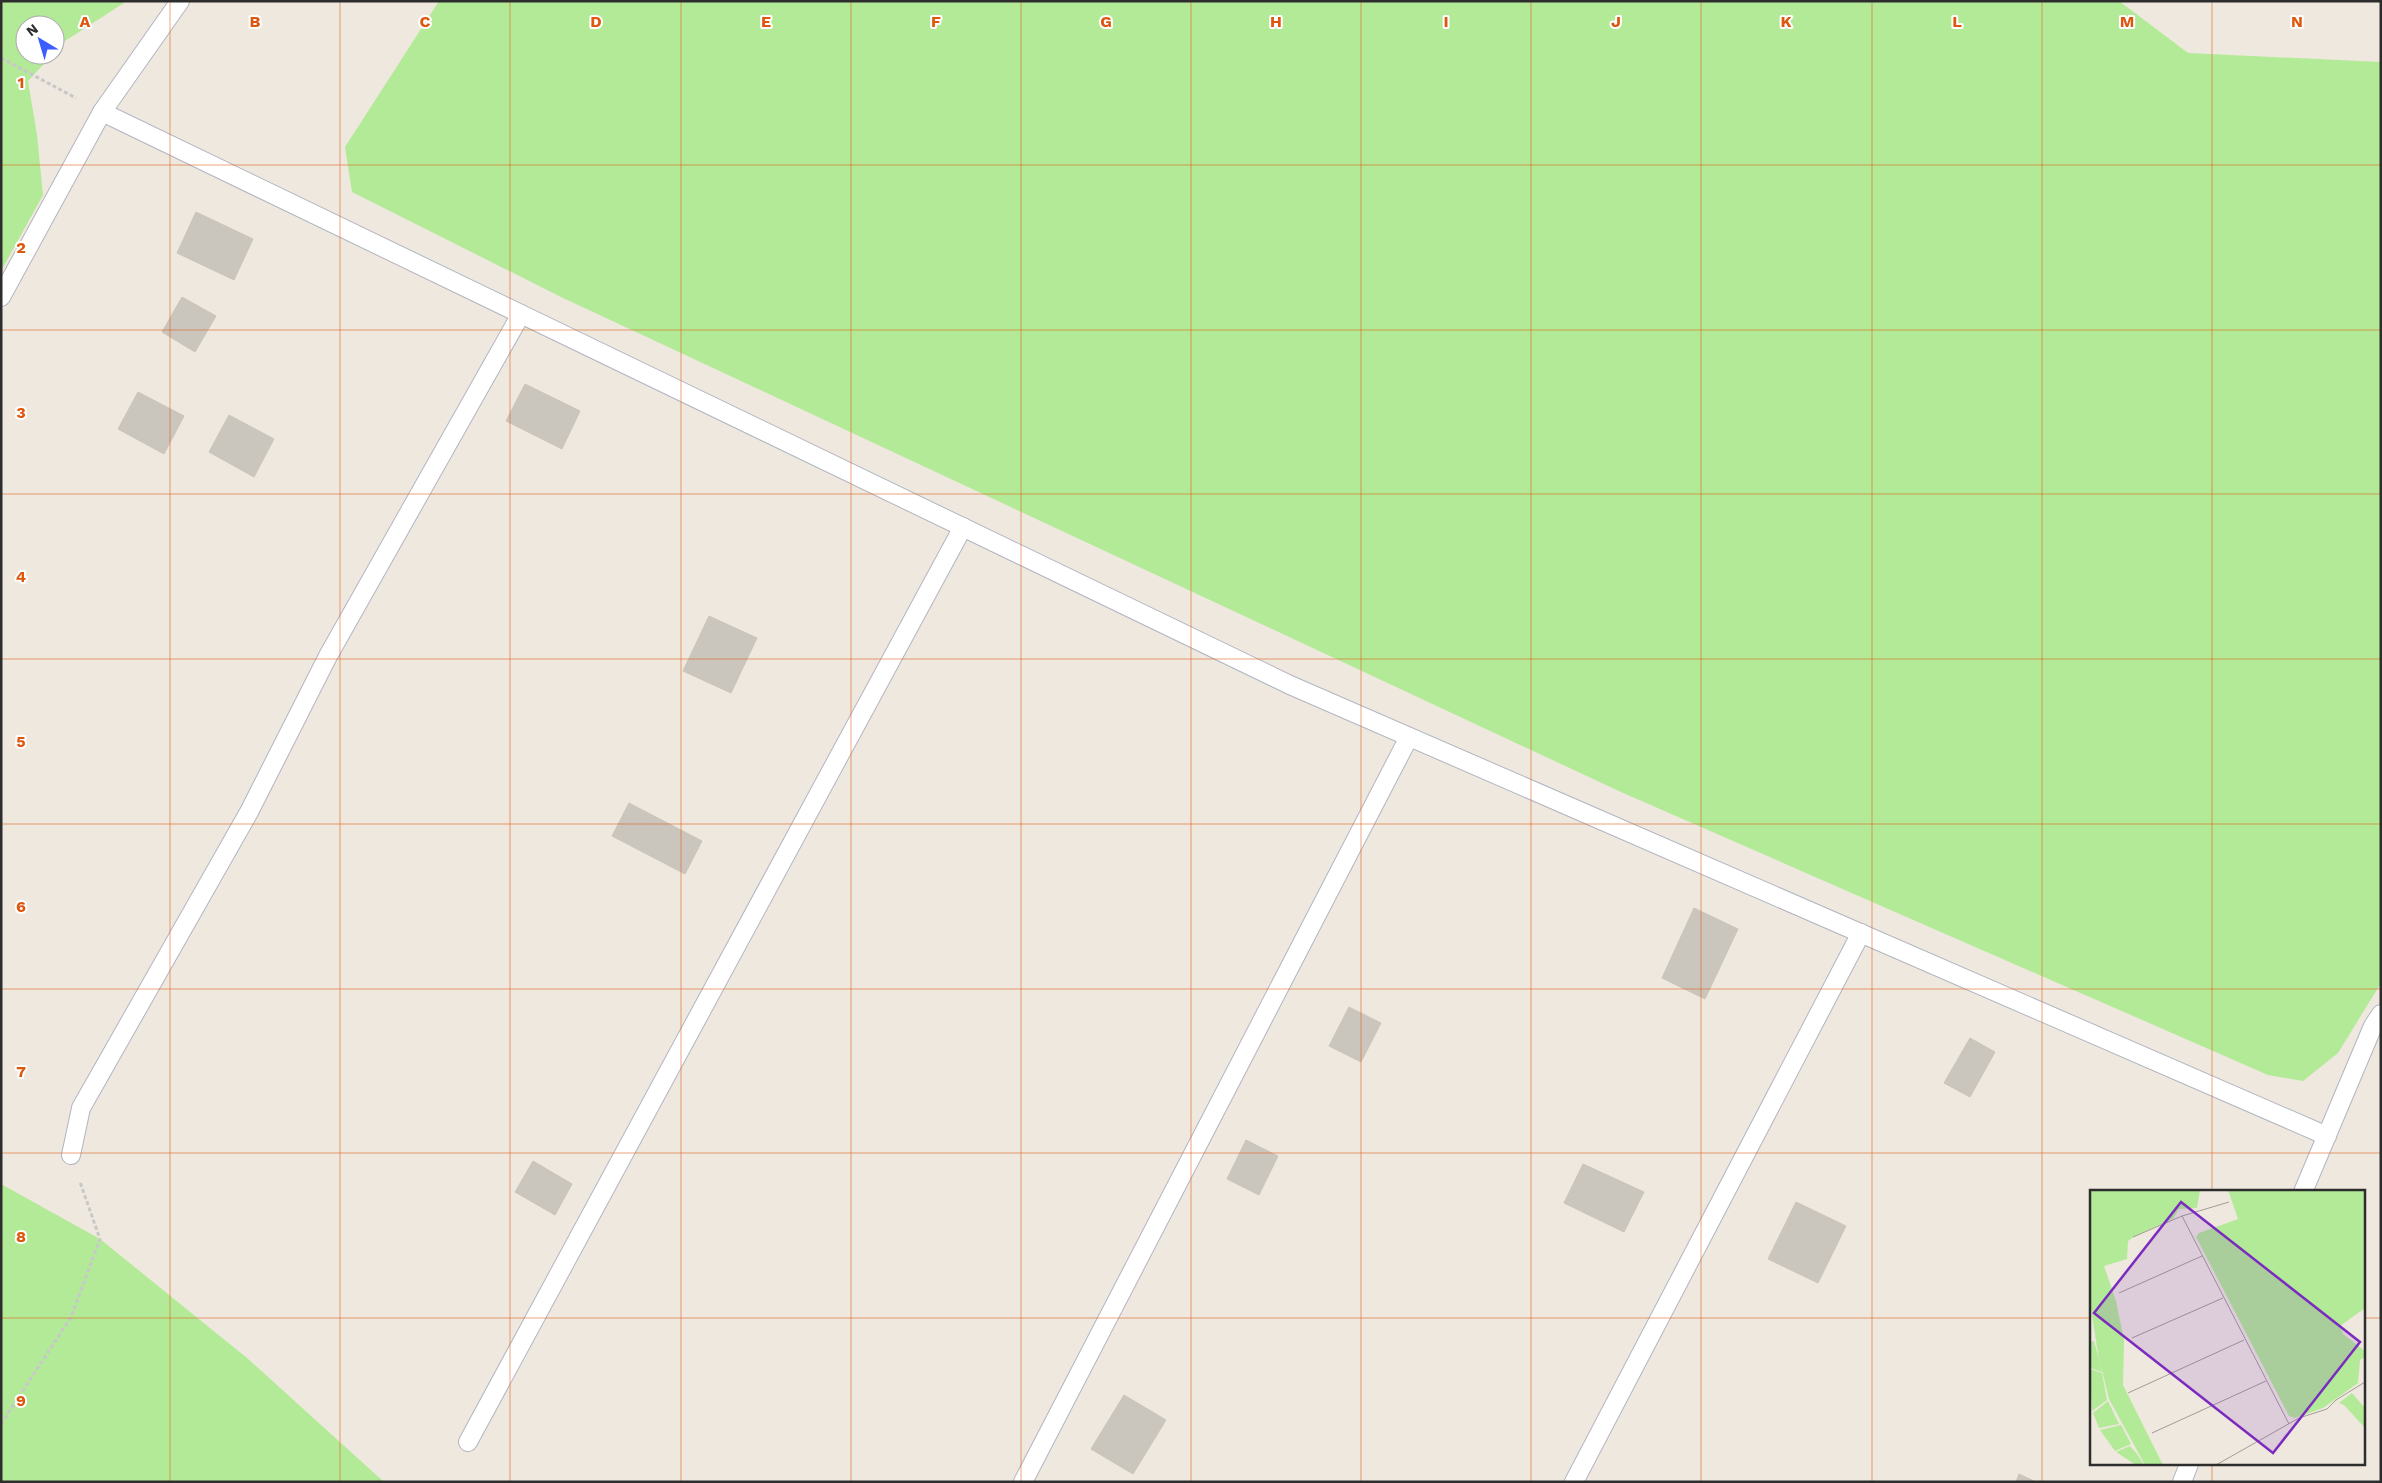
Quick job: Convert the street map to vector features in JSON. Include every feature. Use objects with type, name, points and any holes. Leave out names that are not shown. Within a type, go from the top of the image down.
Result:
[{"type":"lane","points":[[1,297],[102,112],[180,1]]},
{"type":"lane","points":[[102,112],[1290,685],[2327,1136]]},
{"type":"lane","points":[[71,1155],[81,1108],[249,812],[328,656],[521,314]]},
{"type":"lane","points":[[468,1442],[964,527]]},
{"type":"lane","points":[[1023,1482],[1409,736]]},
{"type":"lane","points":[[1574,1482],[1861,933]]},
{"type":"lane","points":[[2305,1190],[2373,1026],[2381,1014]]},
{"type":"lane","points":[[2182,1482],[2188,1466]]},
{"type":"path","points":[[1,58],[102,112]]},
{"type":"path","points":[[1,1424],[71,1317],[100,1239],[71,1155]]},
{"type":"green space","points":[[1,1],[127,1],[65,41],[65,15],[15,15],[15,65],[43,65],[28,81],[37,135],[43,195],[1,271]]},
{"type":"green space","points":[[439,1],[2119,1],[2188,53],[2381,62],[2381,983],[2338,1053],[2303,1081],[2268,1075],[1621,792],[561,297],[352,192],[345,147]]},
{"type":"green space","points":[[1,1184],[100,1239],[247,1358],[384,1482],[1,1482]]},
{"type":"building","points":[[196,212],[253,239],[234,280],[177,253]]},
{"type":"building","points":[[182,297],[216,316],[195,352],[162,332]]},
{"type":"building","points":[[525,384],[580,411],[562,449],[506,421]]},
{"type":"building","points":[[138,392],[184,416],[164,454],[118,429]]},
{"type":"building","points":[[229,415],[274,439],[254,477],[209,452]]},
{"type":"building","points":[[709,616],[757,638],[731,693],[683,671]]},
{"type":"building","points":[[629,803],[702,841],[685,874],[612,836]]},
{"type":"building","points":[[1694,908],[1738,929],[1705,999],[1662,978]]},
{"type":"building","points":[[1349,1007],[1381,1023],[1361,1062],[1329,1046]]},
{"type":"building","points":[[1970,1038],[1995,1052],[1970,1097],[1944,1083]]},
{"type":"building","points":[[1246,1140],[1278,1156],[1259,1195],[1227,1179]]},
{"type":"building","points":[[533,1161],[572,1184],[555,1215],[515,1192]]},
{"type":"building","points":[[1583,1164],[1644,1192],[1624,1232],[1564,1203]]},
{"type":"building","points":[[1796,1202],[1846,1226],[1818,1283],[1768,1259]]},
{"type":"building","points":[[1124,1395],[1166,1420],[1133,1474],[1091,1449]]},
{"type":"building","points":[[2019,1474],[2036,1482],[2016,1482]]}]
